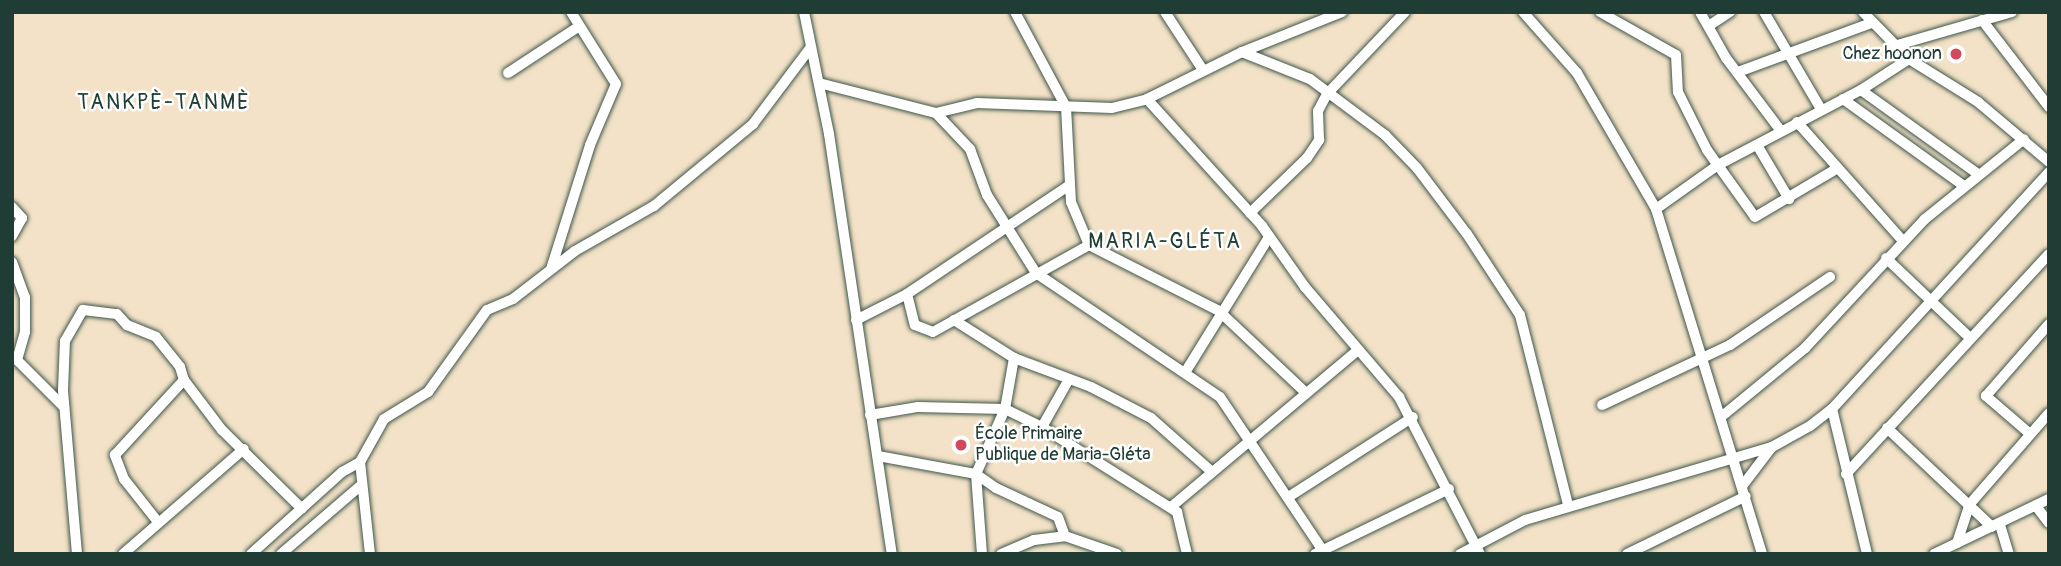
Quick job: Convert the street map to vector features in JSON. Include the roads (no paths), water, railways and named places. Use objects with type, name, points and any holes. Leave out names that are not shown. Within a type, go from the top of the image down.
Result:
[{"type":"street","points":[[551,269],[590,145],[616,84],[571,12]]},
{"type":"street","points":[[804,12],[819,83],[892,554]]},
{"type":"street","points":[[1015,12],[1066,107],[1074,216],[1089,245],[1219,311],[1306,393]]},
{"type":"street","points":[[1165,12],[1203,69]]},
{"type":"street","points":[[1250,213],[1314,148],[1321,133],[1318,111],[1326,94],[1405,12]]},
{"type":"street","points":[[1522,12],[1577,73],[1656,209],[1762,554]]},
{"type":"street","points":[[1600,12],[1620,17],[1676,55],[1678,92],[1718,165],[1755,218],[1838,168]]},
{"type":"street","points":[[1700,12],[1710,25],[1713,39],[1781,131]]},
{"type":"street","points":[[1710,25],[1730,12]]},
{"type":"street","points":[[1765,12],[1821,109]]},
{"type":"street","points":[[1863,12],[1909,59],[1978,102],[2049,162]]},
{"type":"street","points":[[819,83],[936,113],[977,103],[1112,108],[1147,99],[1203,69],[1340,13]]},
{"type":"street","points":[[1894,46],[2004,13]]},
{"type":"street","points":[[1982,20],[2049,107]]},
{"type":"street","points":[[1738,72],[1871,23]]},
{"type":"street","points":[[508,73],[578,27]]},
{"type":"street","points":[[370,554],[360,486],[360,462],[384,419],[428,392],[484,313],[513,299],[551,269],[654,206],[753,124],[811,47]]},
{"type":"street","points":[[1242,52],[1293,70],[1405,154],[1513,299],[1568,505]]},
{"type":"street","points":[[1656,209],[1718,165],[1861,90],[1909,59]]},
{"type":"street","points":[[1861,90],[1978,174]]},
{"type":"street","points":[[1147,99],[1250,213],[1413,417],[1478,548]]},
{"type":"street","points":[[1843,99],[1964,186]]},
{"type":"street","points":[[936,113],[970,149],[974,168],[1036,272],[1186,371],[1220,397],[1290,496],[1320,552],[1449,489]]},
{"type":"street","points":[[1797,122],[1902,241]]},
{"type":"street","points":[[1721,417],[1805,348],[1902,241],[1978,174],[2024,139]]},
{"type":"street","points":[[1757,145],[1789,199]]},
{"type":"street","points":[[1460,554],[1568,505],[1772,447],[1832,409],[2049,172]]},
{"type":"street","points":[[856,320],[907,293],[1070,185]]},
{"type":"street","points":[[12,206],[22,218],[12,236]]},
{"type":"street","points":[[1186,371],[1219,311],[1269,237]]},
{"type":"street","points":[[907,293],[918,329],[933,332],[1036,272],[1089,245]]},
{"type":"street","points":[[1846,474],[2049,254]]},
{"type":"street","points":[[1886,258],[1929,302],[1970,338]]},
{"type":"street","points":[[12,262],[25,297],[25,332],[15,358],[64,407]]},
{"type":"street","points":[[1602,405],[1702,360],[1830,277]]},
{"type":"street","points":[[77,554],[64,407],[65,341],[86,309],[117,314],[127,325],[156,337],[180,367],[184,380],[222,430],[302,509]]},
{"type":"street","points":[[954,320],[1014,358],[1069,379],[1151,418],[1211,471]]},
{"type":"street","points":[[2029,433],[1986,396],[2049,324]]},
{"type":"street","points":[[1171,507],[1358,350]]},
{"type":"street","points":[[982,554],[976,474],[1005,410],[1014,358]]},
{"type":"street","points":[[1042,427],[1069,379]]},
{"type":"street","points":[[158,522],[124,479],[115,455],[184,380]]},
{"type":"street","points":[[870,415],[918,407],[1005,410],[1042,427],[1171,507],[1182,519],[1187,554]]},
{"type":"street","points":[[1832,409],[1867,554]]},
{"type":"street","points":[[1957,543],[1969,505],[2049,413]]},
{"type":"street","points":[[1290,496],[1413,417]]},
{"type":"street","points":[[1887,428],[1969,505],[1996,526],[2009,554]]},
{"type":"street","points":[[1627,554],[1744,491],[1772,447]]},
{"type":"street","points":[[123,554],[244,449]]},
{"type":"street","points":[[878,456],[976,474],[996,488],[1058,517],[1065,536]]},
{"type":"street","points":[[251,554],[342,472],[360,462]]},
{"type":"street","points":[[281,554],[360,486]]},
{"type":"street","points":[[1934,554],[2049,499]]},
{"type":"street","points":[[2036,506],[2049,523]]},
{"type":"street","points":[[1001,554],[1034,540],[1065,536],[1117,554]]},
{"type":"place","name":"Chez hoonon","points":[[1956,54]]},
{"type":"place","name":"École Primaire Publique de Maria-Gléta","points":[[961,445]]},
{"type":"district","name":"TANKPÈ-TANMÈ","points":[[164,103]]},
{"type":"district","name":"MARIA-GLÉTA","points":[[1165,242]]}]
